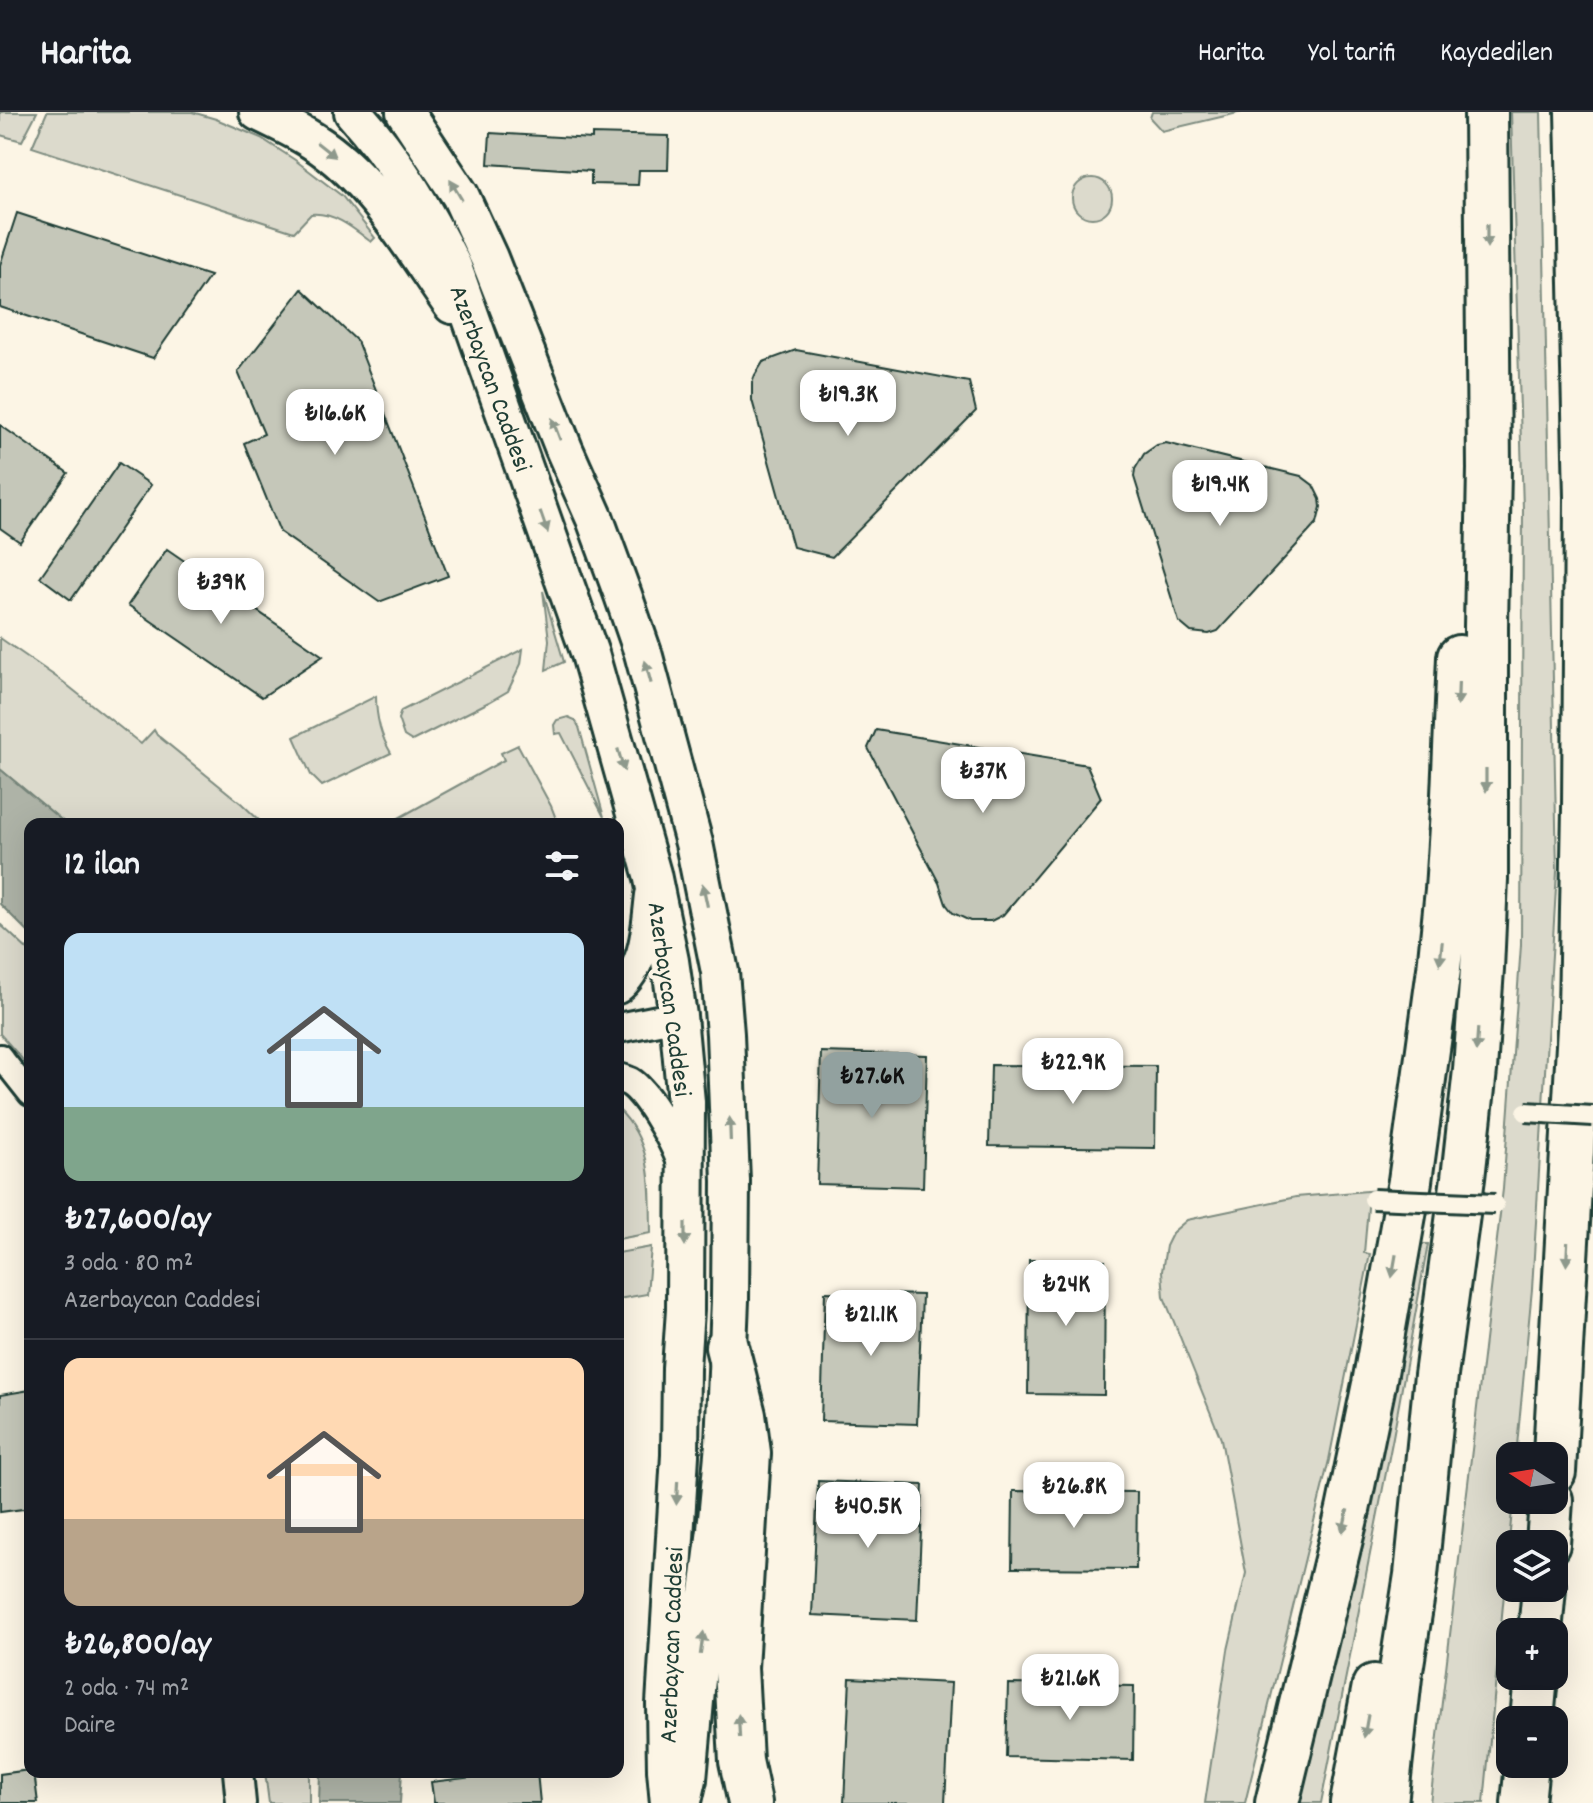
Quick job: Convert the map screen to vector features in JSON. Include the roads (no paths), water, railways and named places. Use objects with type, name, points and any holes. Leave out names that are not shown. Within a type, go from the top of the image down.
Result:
[{"type":"highway","points":[[1386,1803],[1400,1677],[1416,1575],[1436,1375],[1465,1163],[1482,969],[1486,879],[1489,469],[1486,112]]},
{"type":"highway","points":[[1556,1442],[1580,1010],[1584,824],[1586,497],[1577,112]]},
{"type":"highway","points":[[1277,1803],[1348,1510],[1410,1181],[1439,969],[1451,826],[1463,556],[1465,423],[1472,348],[1487,282]]},
{"type":"highway","points":[[727,1347],[744,1415],[749,1453],[736,1668],[741,1761],[750,1803]]},
{"type":"highway","points":[[1352,1803],[1436,1375]]},
{"type":"highway","points":[[1523,1803],[1526,1778]]},
{"type":"main road","points":[[258,112],[315,142],[340,162],[381,204],[479,343]]},
{"type":"main road","name":"Azerbaycan Caddesi","points":[[353,112],[403,177],[429,218],[453,267],[590,654],[652,874],[670,961],[686,1102],[685,1310],[680,1455],[665,1704],[669,1803]]},
{"type":"main road","name":"Azerbaycan Caddesi","points":[[405,112],[460,195],[489,258],[623,595],[643,653],[690,829],[720,972],[730,1133],[731,1258],[724,1444],[688,1779],[682,1803]]},
{"type":"main road","points":[[1468,112],[1486,190]]},
{"type":"main road","points":[[678,1016],[700,1008],[713,995],[720,972]]},
{"type":"street","points":[[624,984],[640,956],[645,940],[652,874]]},
{"type":"street","points":[[624,1027],[678,1016]]},
{"type":"street","points":[[0,1056],[24,1086]]},
{"type":"street","points":[[624,1080],[632,1083],[654,1111],[681,1157],[685,1179]]},
{"type":"street","points":[[1526,1112],[1593,1116]]},
{"type":"street","points":[[1373,1199],[1495,1204]]},
{"type":"street","points":[[220,1778],[222,1803]]},
{"type":"street","points":[[239,1778],[241,1803]]}]
